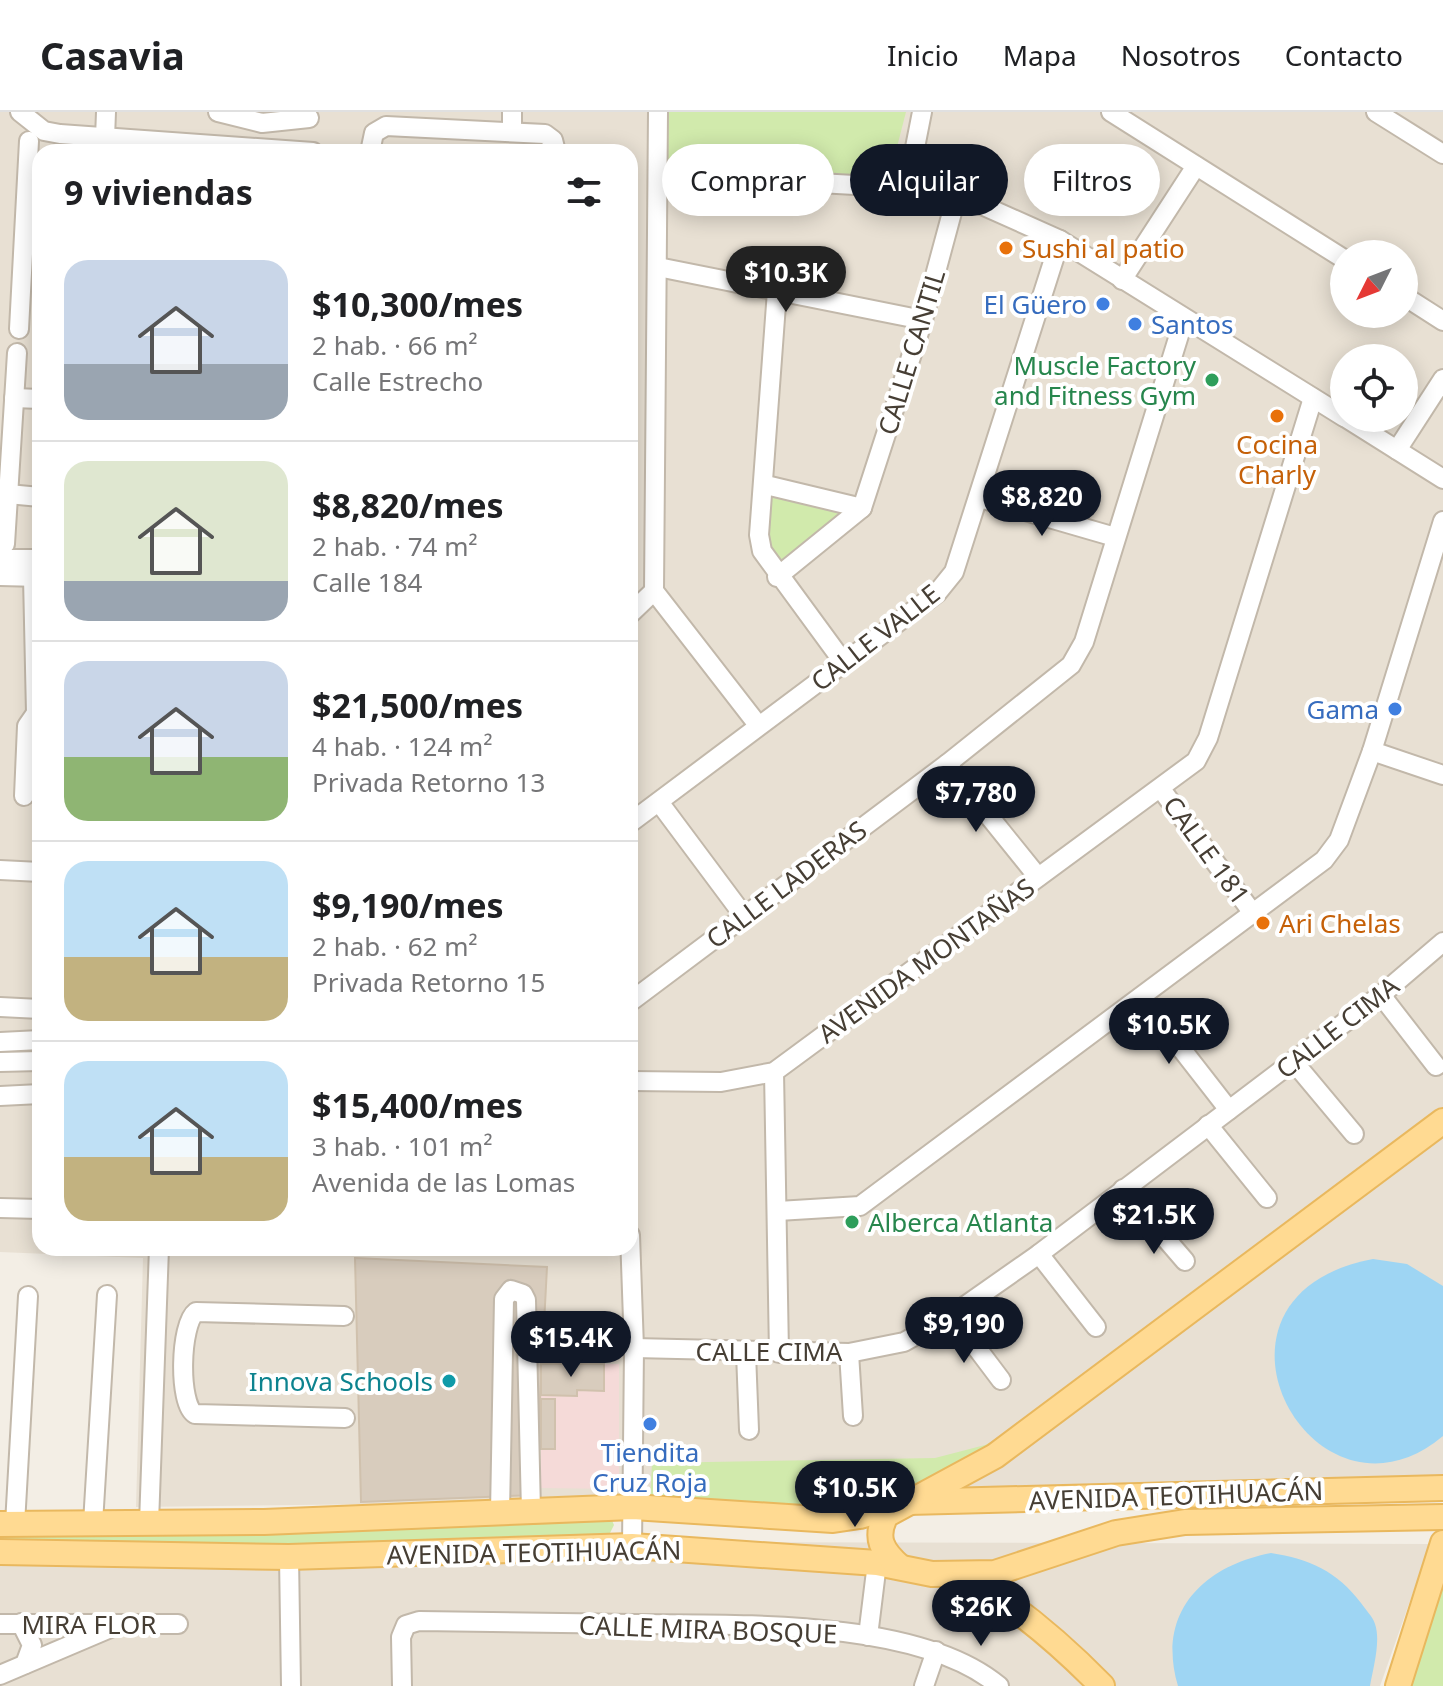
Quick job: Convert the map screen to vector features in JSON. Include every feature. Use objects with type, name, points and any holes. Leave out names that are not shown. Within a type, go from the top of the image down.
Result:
[{"type":"main road","points":[[888,1565],[879,1541],[880,1526],[886,1515],[995,1456],[1443,1121]]},
{"type":"main road","name":"AVENIDA TEOTIHUACÁN","points":[[7,1524],[149,1523],[633,1507],[833,1520],[860,1516],[908,1502],[1437,1488]]},
{"type":"main road","name":"AVENIDA TEOTIHUACÁN","points":[[0,1552],[289,1557],[632,1546],[888,1565],[932,1574],[962,1574],[995,1573],[1116,1533],[1185,1522],[1443,1517]]},
{"type":"main road","points":[[1398,1686],[1443,1543]]},
{"type":"main road","points":[[962,1574],[990,1590],[1065,1647],[1102,1686]]},
{"type":"street","points":[[20,112],[39,128],[177,144]]},
{"type":"street","points":[[105,138],[106,112]]},
{"type":"street","points":[[512,112],[512,132]]},
{"type":"street","points":[[658,112],[654,591],[758,725]]},
{"type":"street","points":[[916,144],[922,112]]},
{"type":"street","points":[[1111,112],[1330,250]]},
{"type":"street","points":[[1376,112],[1443,154]]},
{"type":"street","points":[[212,115],[262,123],[309,120]]},
{"type":"street","points":[[373,144],[378,128],[407,120],[545,134],[554,144]]},
{"type":"street","points":[[262,123],[262,144]]},
{"type":"street","points":[[1122,280],[1196,166]]},
{"type":"street","points":[[658,174],[850,185]]},
{"type":"street","points":[[19,329],[32,208]]},
{"type":"street","name":"CALLE CANTIL","points":[[862,508],[923,320],[951,216]]},
{"type":"street","points":[[1006,216],[1060,240],[1330,409]]},
{"type":"street","name":"CALLE VALLE","points":[[638,817],[937,593],[954,572],[1060,240]]},
{"type":"street","points":[[658,267],[923,320]]},
{"type":"street","points":[[777,291],[766,485],[759,535],[762,551],[777,577],[844,663]]},
{"type":"street","points":[[20,298],[32,299]]},
{"type":"street","points":[[1418,305],[1443,321]]},
{"type":"street","name":"CALLE LADERAS","points":[[638,996],[947,764],[1071,665],[1084,642],[1184,319]]},
{"type":"street","points":[[17,353],[2,552],[32,558]]},
{"type":"street","points":[[1397,450],[1443,379]]},
{"type":"street","points":[[14,398],[32,399]]},
{"type":"street","name":"AVENIDA MONTAÑAS","points":[[638,1081],[721,1082],[774,1072],[1196,761],[1208,738],[1313,398]]},
{"type":"street","points":[[1368,432],[1443,479]]},
{"type":"street","points":[[766,485],[862,508]]},
{"type":"street","points":[[8,494],[32,496]]},
{"type":"street","points":[[980,498],[1115,537]]},
{"type":"street","points":[[777,577],[862,508]]},
{"type":"street","points":[[778,1211],[860,1206],[1324,860],[1339,840],[1372,751],[1443,521]]},
{"type":"street","points":[[0,576],[32,577]]},
{"type":"street","points":[[638,606],[654,591]]},
{"type":"street","points":[[24,796],[27,726],[32,719]]},
{"type":"street","points":[[1372,751],[1443,775]]},
{"type":"street","points":[[947,764],[1038,877]]},
{"type":"street","name":"CALLE 181","points":[[1161,789],[1252,912]]},
{"type":"street","points":[[659,802],[744,916]]},
{"type":"street","points":[[0,870],[32,872]]},
{"type":"street","name":"CALLE CIMA","points":[[634,1348],[849,1353],[904,1342],[952,1315],[1039,1254],[1381,995],[1443,942]]},
{"type":"street","points":[[1381,995],[1436,1066]]},
{"type":"street","points":[[1141,997],[1229,1110]]},
{"type":"street","points":[[0,1007],[32,1009]]},
{"type":"street","points":[[0,1042],[32,1041]]},
{"type":"street","points":[[0,1062],[32,1061]]},
{"type":"street","points":[[1293,1061],[1354,1134]]},
{"type":"street","points":[[774,1072],[779,1353]]},
{"type":"street","points":[[0,1096],[32,1094]]},
{"type":"street","points":[[1208,1125],[1267,1198]]},
{"type":"street","points":[[1123,1189],[1185,1261]]},
{"type":"street","points":[[0,1208],[32,1209]]},
{"type":"street","points":[[1039,1254],[1096,1327]]},
{"type":"street","points":[[149,1523],[159,1256]]},
{"type":"street","points":[[631,1256],[634,1348],[632,1546]]},
{"type":"street","points":[[500,1512],[504,1299],[511,1290],[523,1294],[526,1300],[531,1511]]},
{"type":"street","points":[[93,1523],[107,1295]]},
{"type":"street","points":[[7,1524],[28,1296]]},
{"type":"street","points":[[344,1316],[196,1312],[189,1322],[182,1360],[188,1406],[195,1414],[345,1418]]},
{"type":"street","points":[[952,1315],[1001,1380]]},
{"type":"street","points":[[746,1353],[749,1430]]},
{"type":"street","points":[[849,1353],[853,1416]]},
{"type":"street","points":[[157,1359],[182,1360]]},
{"type":"street","points":[[289,1557],[291,1686]]},
{"type":"street","points":[[868,1636],[888,1565]]},
{"type":"street","name":"CALLE MIRA BOSQUE","points":[[402,1686],[401,1637],[406,1625],[419,1621],[741,1625],[868,1636],[936,1651],[981,1671],[999,1686]]},
{"type":"street","points":[[21,1623],[32,1645],[25,1664]]},
{"type":"street","points":[[0,1675],[123,1623]]},
{"type":"street","name":"MIRA FLOR","points":[[0,1624],[178,1624]]},
{"type":"street","points":[[924,1686],[936,1651]]},
{"type":"shaded area","points":[[0,112],[1443,112],[1443,1491],[136,1507],[143,1258],[95,1256],[638,1256],[638,144],[32,144],[32,1253],[0,1252]]},
{"type":"shaded area","points":[[541,1364],[619,1364],[619,1489],[541,1488]]},
{"type":"shaded area","points":[[0,1540],[1430,1544],[1380,1686],[0,1686]]},
{"type":"green space","points":[[661,112],[906,112],[898,144],[850,144],[850,180],[834,179],[834,144],[662,144],[662,170],[659,170]]},
{"type":"green space","points":[[769,489],[852,509],[777,569],[766,550]]},
{"type":"green space","points":[[1006,1435],[908,1502],[830,1514],[650,1502],[652,1463],[935,1458],[985,1445]]},
{"type":"green space","points":[[611,1518],[614,1525],[608,1537],[345,1547],[0,1548],[0,1527]]},
{"type":"green space","points":[[1443,1550],[1443,1686],[1401,1686]]},
{"type":"water","points":[[1373,1259],[1407,1264],[1443,1286],[1443,1436],[1395,1461],[1350,1460],[1312,1438],[1286,1402],[1275,1360],[1283,1318],[1314,1282]]},
{"type":"water","points":[[1271,1553],[1321,1568],[1352,1592],[1369,1613],[1377,1638],[1370,1686],[1178,1686],[1173,1660],[1174,1636],[1180,1615],[1191,1597],[1225,1569]]},
{"type":"building","name":"Innova Schools","points":[[355,1258],[547,1267],[535,1495],[361,1502]]},
{"type":"building","points":[[541,1364],[604,1364],[604,1391],[577,1390],[577,1396],[541,1395]]},
{"type":"building","points":[[541,1399],[555,1399],[555,1449],[541,1449]]},
{"type":"place","name":"Sushi al patio","points":[[1006,248]]},
{"type":"place","name":"El Güero","points":[[1103,304]]},
{"type":"place","name":"Santos","points":[[1135,324]]},
{"type":"place","name":"Muscle Factory and Fitness Gym","points":[[1212,380]]},
{"type":"place","name":"Cocina Charly","points":[[1277,416]]},
{"type":"place","name":"Gama","points":[[1395,709]]},
{"type":"place","name":"Ari Chelas","points":[[1263,923]]},
{"type":"place","name":"Alberca Atlanta","points":[[852,1222]]},
{"type":"place","name":"Innova Schools","points":[[449,1381]]},
{"type":"place","name":"Tiendita Cruz Roja","points":[[650,1424]]}]
